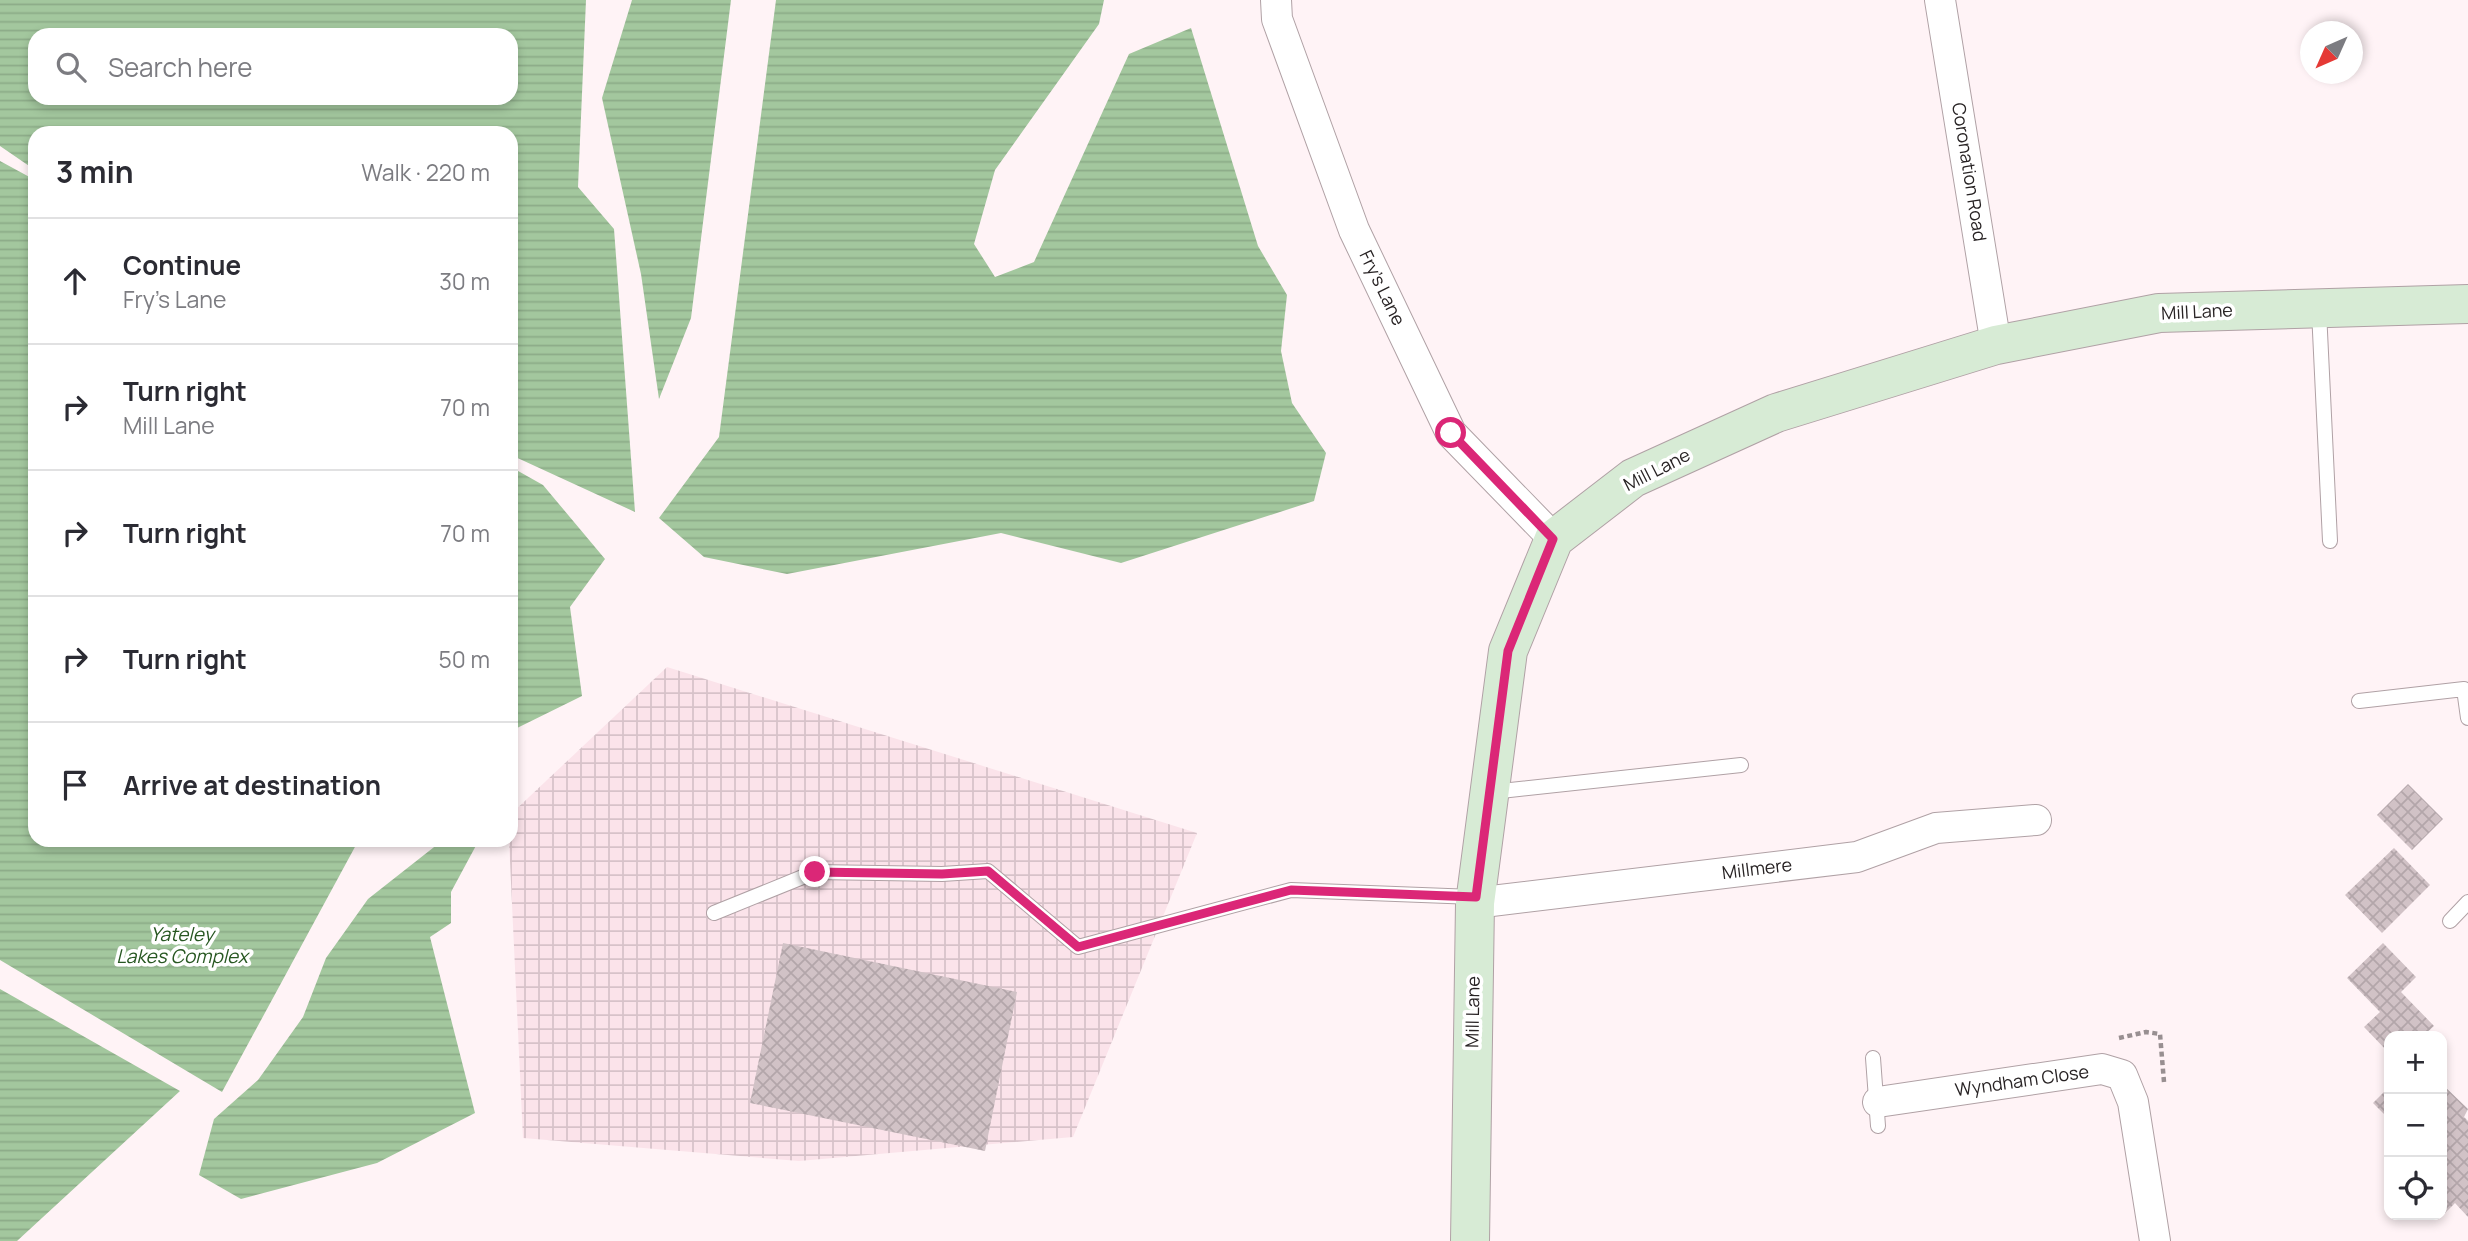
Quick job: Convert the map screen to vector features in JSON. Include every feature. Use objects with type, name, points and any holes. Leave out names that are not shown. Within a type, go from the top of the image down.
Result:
[{"type":"street","name":"Fry's Lane","points":[[1276,0],[1278,19],[1354,230],[1451,433],[1553,539]]},
{"type":"street","name":"Coronation Road","points":[[1940,0],[1996,345]]},
{"type":"street","name":"Mill Lane","points":[[1470,1241],[1475,900],[1508,651],[1553,539],[1633,478],[1776,413],[1996,345],[2159,313],[2319,306],[2468,304]]},
{"type":"street","name":"Millmere","points":[[1475,900],[1857,857],[1936,828],[2036,820]]},
{"type":"street","name":"Wyndham Close","points":[[1878,1114],[2102,1069],[2122,1075],[2133,1102],[2155,1241]]},
{"type":"lane","points":[[2319,306],[2330,541]]},
{"type":"lane","points":[[2359,701],[2463,689],[2468,718]]},
{"type":"lane","points":[[1489,793],[1741,765]]},
{"type":"lane","points":[[714,914],[815,872],[942,874],[988,871],[1078,947],[1291,890],[1475,900]]},
{"type":"lane","points":[[2450,921],[2468,902]]},
{"type":"lane","points":[[1872,1058],[1878,1114]]},
{"type":"shaded area","points":[[667,667],[1197,833],[1073,1137],[799,1161],[523,1138],[509,847],[518,847],[518,807]]},
{"type":"water","points":[[0,0],[586,0],[578,187],[614,229],[635,512],[518,458],[518,126],[28,126],[28,165],[0,146]]},
{"type":"water","points":[[632,0],[731,0],[691,318],[659,399],[641,274],[602,98]]},
{"type":"water","points":[[776,0],[1104,0],[1099,24],[995,170],[974,244],[995,277],[1034,262],[1129,54],[1191,28],[1258,246],[1287,295],[1281,351],[1292,403],[1326,453],[1314,501],[1121,563],[1001,533],[787,574],[704,557],[659,518],[719,437]]},
{"type":"water","name":"Yateley Lakes Complex","points":[[0,161],[28,176],[28,847],[355,847],[222,1092],[0,960]]},
{"type":"water","points":[[518,471],[543,485],[605,559],[570,607],[582,696],[518,728]]},
{"type":"water","points":[[434,847],[475,847],[451,892],[451,923],[430,937],[475,1113],[377,1163],[241,1199],[199,1175],[214,1119],[258,1080],[303,1017],[326,958],[368,899]]},
{"type":"water","points":[[0,989],[180,1091],[17,1241],[0,1241]]},
{"type":"building","points":[[2408,784],[2443,819],[2412,850],[2377,815]]},
{"type":"building","points":[[2394,848],[2430,885],[2382,933],[2345,895]]},
{"type":"building","points":[[783,943],[1017,992],[985,1151],[750,1103]]},
{"type":"building","points":[[2383,943],[2416,977],[2401,992],[2434,1026],[2428,1031],[2384,1031],[2384,1048],[2364,1027],[2380,1012],[2347,978]]},
{"type":"building","points":[[2447,1089],[2468,1109],[2464,1117],[2468,1121],[2468,1217],[2455,1203],[2447,1211]]},
{"type":"building","points":[[2384,1092],[2384,1114],[2373,1103]]},
{"type":"route","points":[[815,872],[942,874],[988,871],[1078,947],[1291,890],[1476,897],[1508,651],[1553,539],[1451,433]]}]
